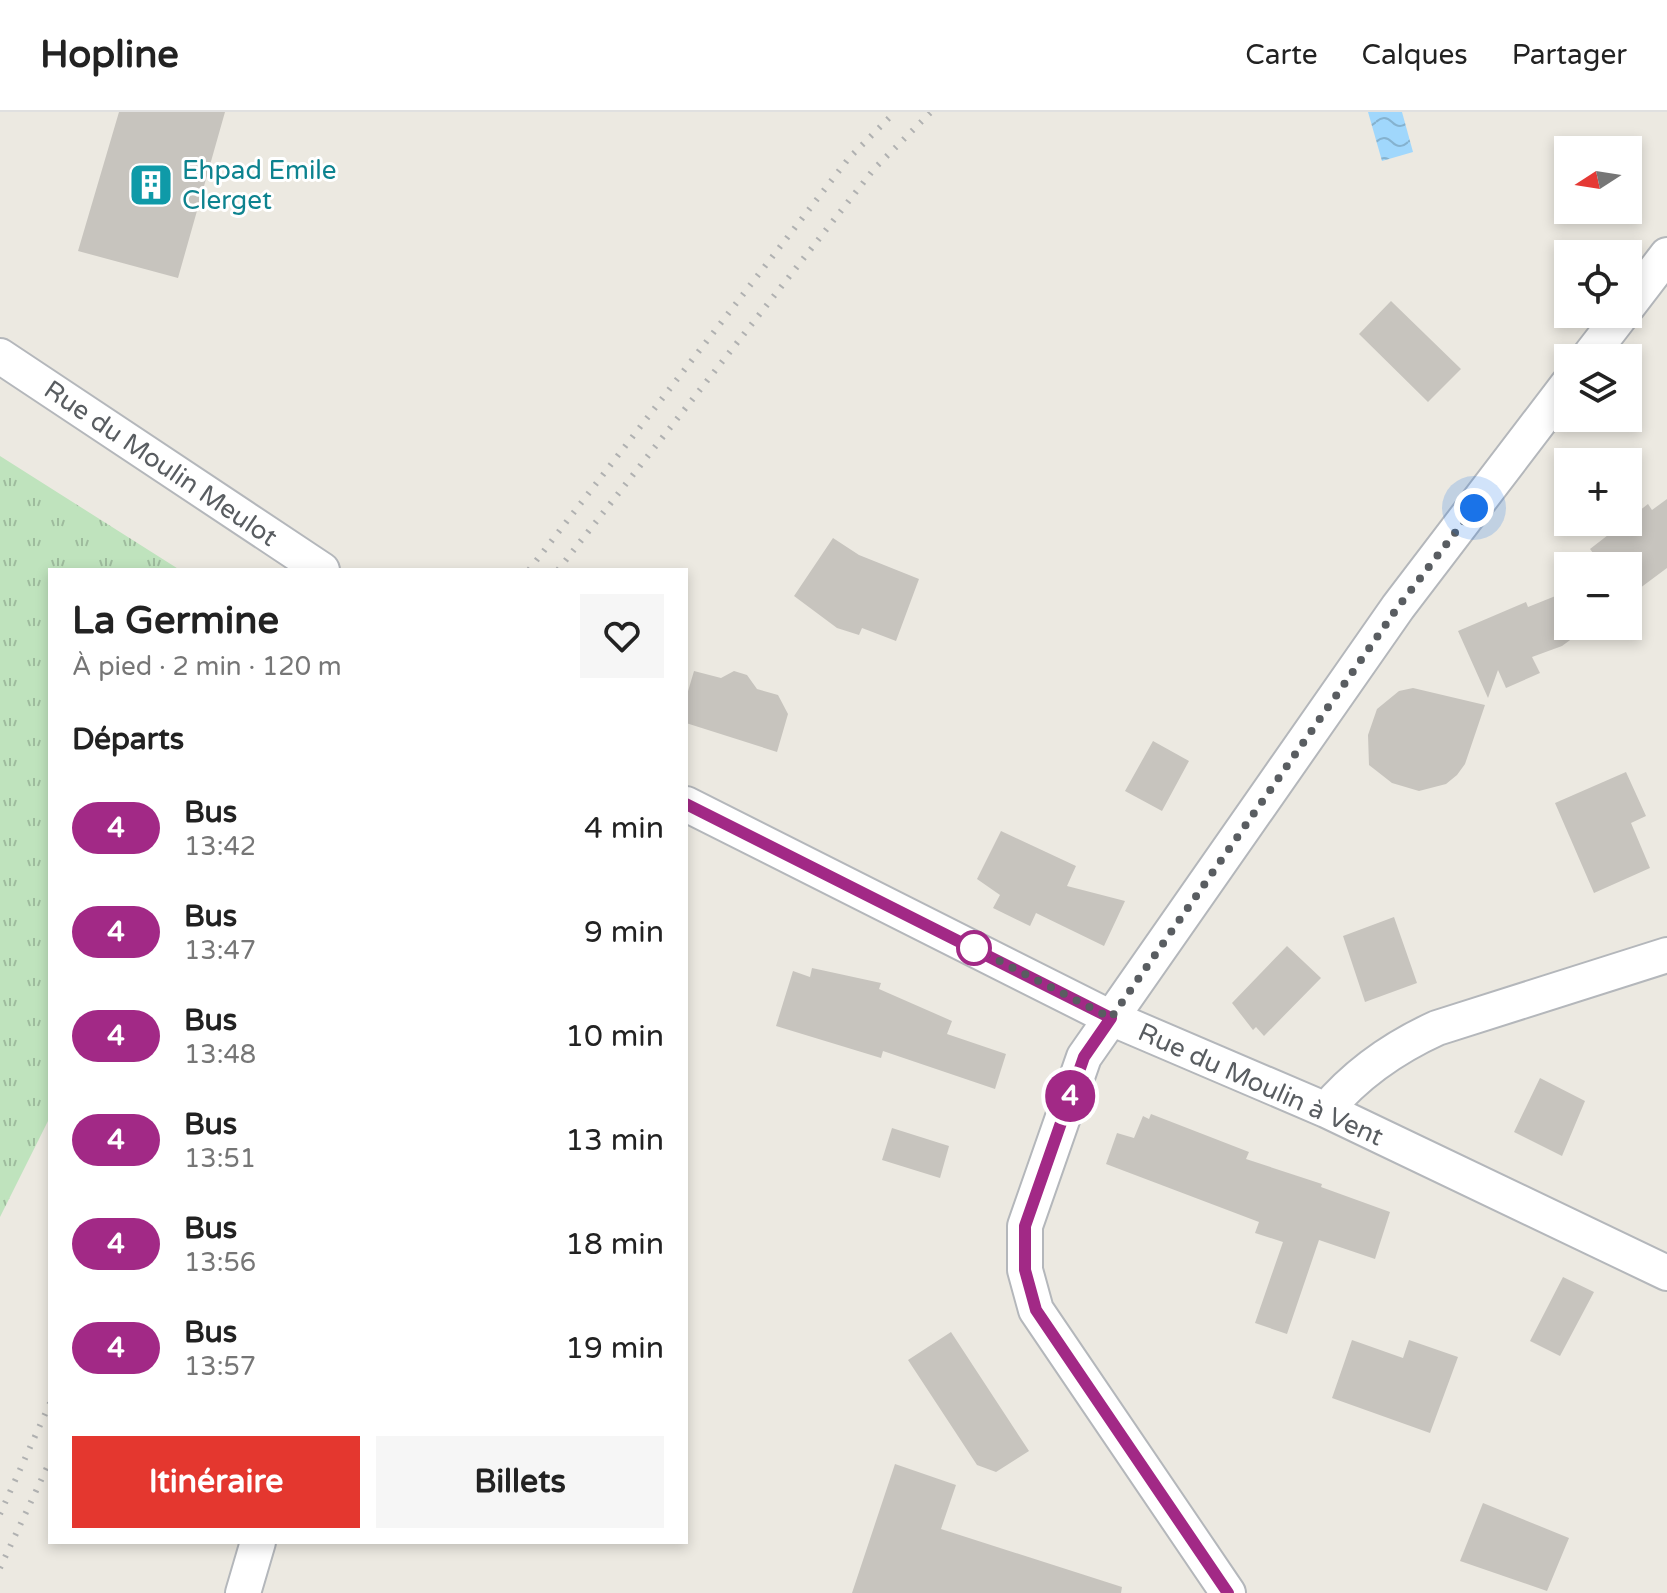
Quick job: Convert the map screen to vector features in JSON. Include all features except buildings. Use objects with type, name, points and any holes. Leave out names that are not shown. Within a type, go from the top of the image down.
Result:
[{"type":"street","points":[[1642,288],[1667,255]]},
{"type":"street","points":[[1599,344],[1611,328]]},
{"type":"street","name":"Rue du Moulin Meulot","points":[[0,356],[319,568]]},
{"type":"street","points":[[1228,1593],[1036,1310],[1029,1289],[1025,1226],[1084,1057],[1398,607],[1554,402]]},
{"type":"street","name":"Rue du Moulin à Vent","points":[[688,805],[1111,1018],[1326,1110],[1667,1273]]},
{"type":"street","points":[[1326,1110],[1351,1081],[1404,1043],[1437,1028],[1667,955]]},
{"type":"street","points":[[243,1593],[257,1544]]},
{"type":"green space","points":[[0,456],[177,568],[48,568],[48,1121],[0,1217]]},
{"type":"water","points":[[1368,112],[1402,112],[1413,152],[1382,161]]},
{"type":"railway","points":[[531,568],[849,158],[895,112]]},
{"type":"railway","points":[[560,568],[874,169],[931,112]]},
{"type":"railway","points":[[0,1514],[48,1407]]},
{"type":"railway","points":[[0,1568],[48,1465]]},
{"type":"bus line","name":"4","points":[[688,805],[1111,1018],[1084,1057],[1025,1226],[1025,1270],[1036,1310],[1228,1593]]},
{"type":"place","name":"Ehpad Emile Clerget","points":[[151,185]]},
{"type":"route","points":[[974,948],[1111,1018],[1398,607],[1474,508]]}]
